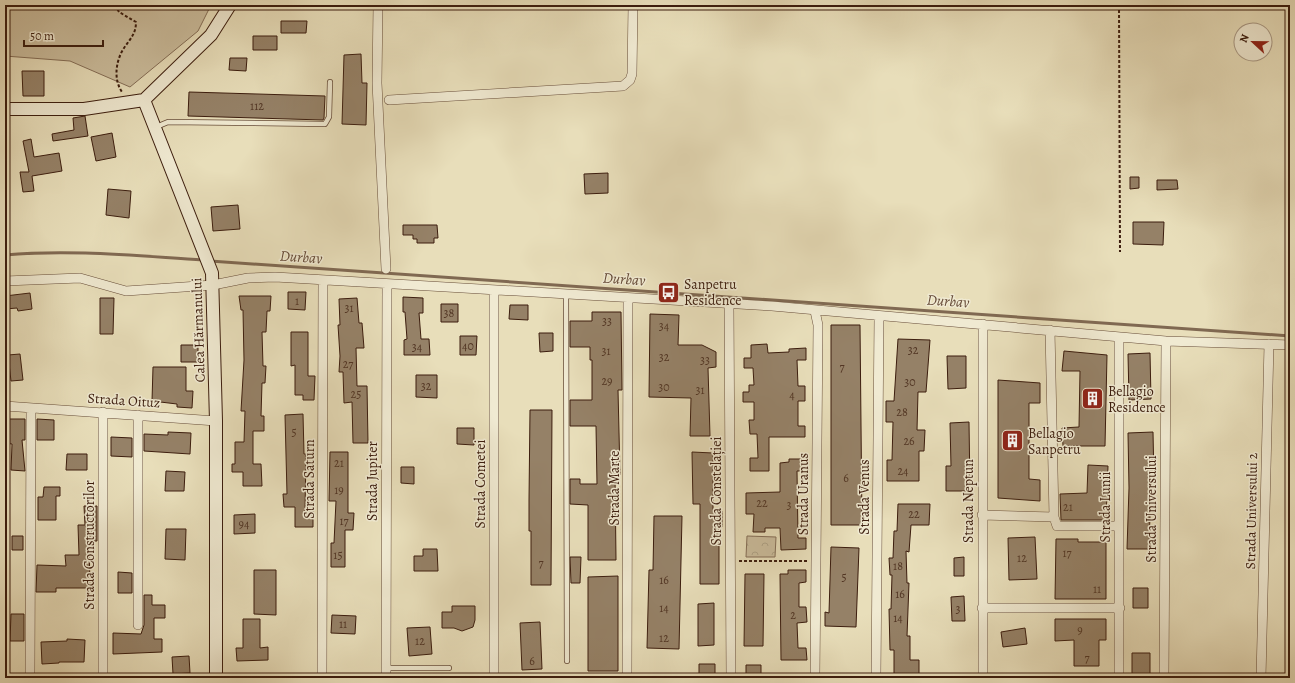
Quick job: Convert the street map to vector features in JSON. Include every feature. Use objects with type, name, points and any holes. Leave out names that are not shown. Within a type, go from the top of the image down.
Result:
[{"type":"street","points":[[5,109],[84,109],[138,101],[211,35],[230,5]]},
{"type":"street","points":[[378,5],[377,83],[386,269]]},
{"type":"street","points":[[389,100],[622,86],[630,80],[633,65],[633,5]]},
{"type":"street","name":"Calea Hărmanului","points":[[138,101],[154,128],[201,243],[213,279],[216,421],[216,678]]},
{"type":"street","points":[[6,281],[80,278],[126,291],[213,279],[275,277],[772,306],[879,317],[983,324],[1166,341],[1290,345]]},
{"type":"street","name":"Strada Saturn","points":[[322,678],[323,280]]},
{"type":"street","name":"Strada Jupiter","points":[[386,678],[387,284]]},
{"type":"street","name":"Strada Cometei","points":[[494,290],[494,678]]},
{"type":"street","name":"Strada Marte","points":[[627,678],[628,298]]},
{"type":"street","name":"Strada Constelației","points":[[729,304],[731,678]]},
{"type":"street","name":"Strada Uranus","points":[[815,311],[818,325],[815,678]]},
{"type":"street","name":"Strada Venus","points":[[876,678],[879,317]]},
{"type":"street","name":"Strada Neptun","points":[[983,324],[983,678]]},
{"type":"street","points":[[1050,330],[1054,517],[1057,526],[1119,526]]},
{"type":"street","name":"Strada Lunii","points":[[1119,337],[1119,678]]},
{"type":"street","name":"Strada Universului","points":[[1164,678],[1166,341]]},
{"type":"street","name":"Strada Universului 2","points":[[1261,678],[1269,344]]},
{"type":"street","name":"Strada Oituz","points":[[5,406],[216,421]]},
{"type":"street","points":[[30,673],[31,408]]},
{"type":"street","name":"Strada Constructorilor","points":[[103,412],[103,678]]},
{"type":"street","points":[[138,415],[138,625]]},
{"type":"street","points":[[982,515],[1054,517]]},
{"type":"street","points":[[982,608],[1120,608]]},
{"type":"lane","points":[[154,128],[168,122],[325,124],[328,122],[329,117],[330,82]]},
{"type":"lane","points":[[5,203],[5,216]]},
{"type":"lane","points":[[566,294],[567,661]]},
{"type":"lane","points":[[386,668],[449,668]]},
{"type":"path","points":[[114,5],[119,12],[136,22],[134,34],[123,49],[115,77],[125,97],[138,101]]},
{"type":"path","points":[[1120,5],[1120,252]]},
{"type":"path","points":[[730,561],[816,561]]},
{"type":"green space","points":[[5,5],[211,5],[198,31],[130,87],[70,61],[5,56]]},
{"type":"green space","points":[[747,536],[776,537],[775,557],[746,557]]},
{"type":"building","points":[[281,21],[307,21],[306,33],[281,33]]},
{"type":"building","points":[[253,36],[277,36],[277,50],[253,50]]},
{"type":"building","points":[[361,54],[362,83],[367,83],[366,125],[342,124],[344,55]]},
{"type":"building","points":[[230,58],[247,58],[246,71],[229,70]]},
{"type":"building","points":[[22,71],[44,71],[44,96],[23,96]]},
{"type":"building","points":[[189,92],[325,96],[324,118],[323,120],[188,116]]},
{"type":"building","points":[[85,116],[88,136],[53,141],[52,134],[74,130],[73,118]]},
{"type":"building","points":[[112,133],[116,157],[96,161],[91,137]]},
{"type":"building","points":[[31,139],[34,157],[59,153],[62,171],[32,176],[34,191],[23,192],[20,172],[29,172],[23,141]]},
{"type":"building","points":[[608,173],[608,193],[585,194],[584,174]]},
{"type":"building","points":[[1130,177],[1139,177],[1139,188],[1130,189]]},
{"type":"building","points":[[1157,180],[1177,180],[1178,189],[1157,190]]},
{"type":"building","points":[[108,189],[131,191],[129,218],[106,215]]},
{"type":"building","points":[[238,205],[240,229],[213,231],[211,207]]},
{"type":"building","points":[[1133,222],[1164,222],[1163,245],[1133,244]]},
{"type":"building","points":[[403,225],[437,225],[438,238],[434,238],[434,243],[417,243],[417,239],[413,239],[413,235],[403,235]]},
{"type":"building","points":[[288,292],[306,292],[305,310],[288,309]]},
{"type":"building","points":[[30,293],[32,309],[18,311],[17,308],[5,309],[5,296]]},
{"type":"building","points":[[239,296],[271,296],[270,311],[267,311],[266,332],[262,332],[263,366],[266,366],[265,383],[262,383],[261,416],[264,416],[264,431],[253,431],[253,464],[261,464],[262,486],[243,486],[243,472],[232,472],[232,464],[235,464],[235,442],[244,442],[245,411],[241,411],[244,360],[243,310],[241,310]]},
{"type":"building","points":[[403,297],[423,298],[423,313],[419,313],[421,339],[429,339],[430,355],[404,355],[404,340],[407,339],[405,312],[403,312]]},
{"type":"building","points":[[100,298],[114,298],[113,334],[100,334]]},
{"type":"building","points":[[357,298],[359,323],[362,323],[364,348],[356,348],[357,386],[367,386],[368,443],[353,443],[352,402],[344,403],[343,372],[339,372],[339,299]]},
{"type":"building","points":[[441,304],[458,304],[458,322],[441,322]]},
{"type":"building","points":[[510,305],[528,305],[528,320],[509,319]]},
{"type":"building","points":[[592,312],[621,312],[622,390],[618,390],[620,475],[615,475],[616,560],[588,560],[588,505],[570,504],[570,479],[580,479],[580,484],[597,484],[596,426],[570,426],[570,400],[592,400],[592,360],[590,360],[590,347],[570,347],[570,321],[592,321]]},
{"type":"building","points":[[650,314],[679,315],[678,345],[702,345],[716,352],[716,367],[708,368],[710,436],[690,436],[691,398],[649,397]]},
{"type":"building","points":[[831,325],[860,325],[862,525],[831,525]]},
{"type":"building","points":[[291,332],[308,332],[308,376],[315,376],[314,400],[303,400],[303,395],[295,395],[295,365],[291,366]]},
{"type":"building","points":[[539,333],[553,333],[553,351],[540,352]]},
{"type":"building","points":[[460,336],[477,336],[476,355],[460,355]]},
{"type":"building","points":[[898,339],[930,340],[926,392],[918,392],[917,430],[925,430],[924,451],[919,451],[919,481],[887,481],[887,460],[892,460],[893,422],[886,422],[886,401],[894,401]]},
{"type":"building","points":[[767,344],[768,353],[789,352],[789,349],[806,348],[806,360],[797,360],[798,386],[805,386],[805,401],[798,401],[798,426],[805,426],[805,437],[769,437],[769,471],[750,471],[750,458],[758,458],[757,434],[750,434],[749,420],[754,420],[754,402],[743,402],[743,392],[749,392],[749,385],[754,385],[753,368],[744,368],[744,358],[751,358],[751,345]]},
{"type":"building","points":[[181,345],[198,345],[198,362],[181,362]]},
{"type":"building","name":"Bellagio Residence","points":[[1064,351],[1107,355],[1105,446],[1063,446],[1062,428],[1079,427],[1080,371],[1062,371]]},
{"type":"building","points":[[1150,353],[1151,399],[1129,400],[1128,354]]},
{"type":"building","points":[[20,354],[23,380],[11,381],[8,355]]},
{"type":"building","points":[[947,356],[966,356],[966,388],[948,389]]},
{"type":"building","points":[[153,367],[186,367],[186,391],[193,391],[192,408],[177,407],[177,404],[152,401]]},
{"type":"building","points":[[416,375],[437,375],[437,398],[416,397]]},
{"type":"building","name":"Bellagio Sanpetru","points":[[998,380],[1040,383],[1040,403],[1029,403],[1029,479],[1040,480],[1040,501],[998,498]]},
{"type":"building","points":[[530,410],[552,410],[551,585],[531,585],[531,531],[529,531]]},
{"type":"building","points":[[303,414],[304,454],[306,454],[305,511],[313,511],[313,527],[295,527],[295,507],[284,507],[283,494],[287,494],[285,415]]},
{"type":"building","points":[[9,419],[25,419],[25,440],[22,440],[25,471],[11,470],[12,444],[5,443],[5,424],[9,424]]},
{"type":"building","points":[[37,419],[54,420],[54,440],[37,440]]},
{"type":"building","points":[[969,422],[970,491],[946,491],[946,466],[951,466],[950,423]]},
{"type":"building","points":[[457,428],[474,428],[474,445],[457,444]]},
{"type":"building","points":[[168,432],[191,433],[190,454],[144,451],[144,434],[168,435]]},
{"type":"building","points":[[1153,432],[1154,480],[1151,480],[1149,549],[1127,549],[1129,488],[1128,433]]},
{"type":"building","points":[[111,437],[132,438],[132,457],[111,456]]},
{"type":"building","points":[[330,452],[348,452],[348,513],[354,513],[353,530],[345,530],[345,567],[331,567],[331,543],[334,543],[336,501],[329,501]]},
{"type":"building","points":[[692,452],[713,453],[713,512],[722,511],[722,527],[719,527],[719,584],[700,584],[700,504],[693,504]]},
{"type":"building","points":[[67,454],[87,454],[87,470],[66,470]]},
{"type":"building","points":[[789,459],[805,459],[805,471],[797,471],[798,538],[806,538],[806,549],[781,550],[780,528],[765,528],[765,532],[753,532],[754,514],[746,514],[746,493],[780,492],[780,463],[789,462]]},
{"type":"building","points":[[1088,465],[1108,466],[1106,520],[1061,520],[1060,494],[1087,493]]},
{"type":"building","points":[[401,467],[414,467],[414,484],[401,483]]},
{"type":"building","points":[[166,471],[185,472],[184,491],[165,491]]},
{"type":"building","points":[[44,487],[60,487],[60,496],[56,496],[56,520],[38,520],[38,497],[43,497]]},
{"type":"building","points":[[898,504],[930,504],[929,525],[911,525],[909,552],[906,551],[907,583],[909,583],[907,636],[910,636],[910,660],[919,660],[919,678],[894,678],[894,650],[890,650],[889,609],[891,609],[892,575],[890,575],[889,558],[893,558],[894,531],[897,531]]},
{"type":"building","points":[[84,506],[97,506],[97,541],[89,541],[90,588],[56,588],[56,592],[36,592],[37,565],[66,566],[65,555],[79,555],[78,525],[85,525]]},
{"type":"building","points":[[255,514],[255,533],[234,534],[234,515]]},
{"type":"building","points":[[654,516],[682,516],[679,649],[647,648],[649,570],[653,570]]},
{"type":"building","points":[[166,529],[186,529],[185,560],[165,559]]},
{"type":"building","points":[[12,536],[23,536],[23,550],[12,550]]},
{"type":"building","points":[[1035,537],[1037,579],[1009,580],[1008,538]]},
{"type":"building","points":[[1056,539],[1078,539],[1078,542],[1106,542],[1106,599],[1055,599]]},
{"type":"building","points":[[831,547],[859,548],[856,627],[825,626],[825,612],[829,613]]},
{"type":"building","points":[[423,549],[437,549],[438,571],[414,571],[414,556],[423,556]]},
{"type":"building","points":[[570,557],[581,557],[580,583],[571,583]]},
{"type":"building","points":[[964,557],[964,576],[954,576],[954,558]]},
{"type":"building","points":[[254,570],[276,570],[276,615],[254,614]]},
{"type":"building","points":[[788,570],[806,570],[806,582],[799,583],[799,607],[806,607],[807,622],[797,623],[798,648],[806,648],[807,660],[781,660],[780,574],[788,574]]},
{"type":"building","points":[[118,572],[132,573],[132,593],[118,593]]},
{"type":"building","points":[[745,574],[764,574],[763,646],[744,646]]},
{"type":"building","points":[[618,576],[618,671],[588,671],[588,577]]},
{"type":"building","points":[[1133,588],[1148,588],[1148,608],[1133,608]]},
{"type":"building","points":[[144,595],[152,595],[152,605],[165,605],[165,618],[154,618],[154,639],[162,639],[162,652],[113,654],[113,633],[141,634],[144,625]]},
{"type":"building","points":[[964,596],[965,621],[952,621],[951,597]]},
{"type":"building","points":[[714,603],[714,645],[698,646],[698,604]]},
{"type":"building","points":[[452,606],[475,606],[475,620],[473,627],[462,631],[454,628],[442,628],[442,612],[452,612]]},
{"type":"building","points":[[11,614],[24,614],[24,641],[10,641]]},
{"type":"building","points":[[332,615],[356,616],[355,634],[331,633]]},
{"type":"building","points":[[243,619],[260,619],[260,648],[268,647],[268,660],[237,661],[236,648],[243,648]]},
{"type":"building","points":[[1055,619],[1106,619],[1106,640],[1099,640],[1099,666],[1074,666],[1074,640],[1055,641]]},
{"type":"building","points":[[540,622],[542,669],[522,670],[520,623]]},
{"type":"building","points":[[430,627],[432,654],[409,656],[407,628]]},
{"type":"building","points":[[1025,628],[1027,644],[1003,647],[1001,632]]},
{"type":"building","points":[[67,639],[85,640],[84,662],[42,664],[41,642],[67,641]]},
{"type":"building","points":[[1132,653],[1150,653],[1150,677],[1132,677]]},
{"type":"building","points":[[189,656],[190,673],[173,674],[172,657]]},
{"type":"building","points":[[699,664],[715,664],[715,678],[699,678]]},
{"type":"building","points":[[746,665],[761,665],[761,678],[746,678]]},
{"type":"waterway","name":"Durbav","points":[[5,255],[30,253],[79,253],[203,260]]},
{"type":"waterway","name":"Durbav","points":[[210,261],[1290,336]]},
{"type":"place","name":"Sanpetru Residence","points":[[669,292]]},
{"type":"place","name":"Bellagio Residence","points":[[1092,399]]},
{"type":"place","name":"Bellagio Sanpetru","points":[[1013,441]]}]
